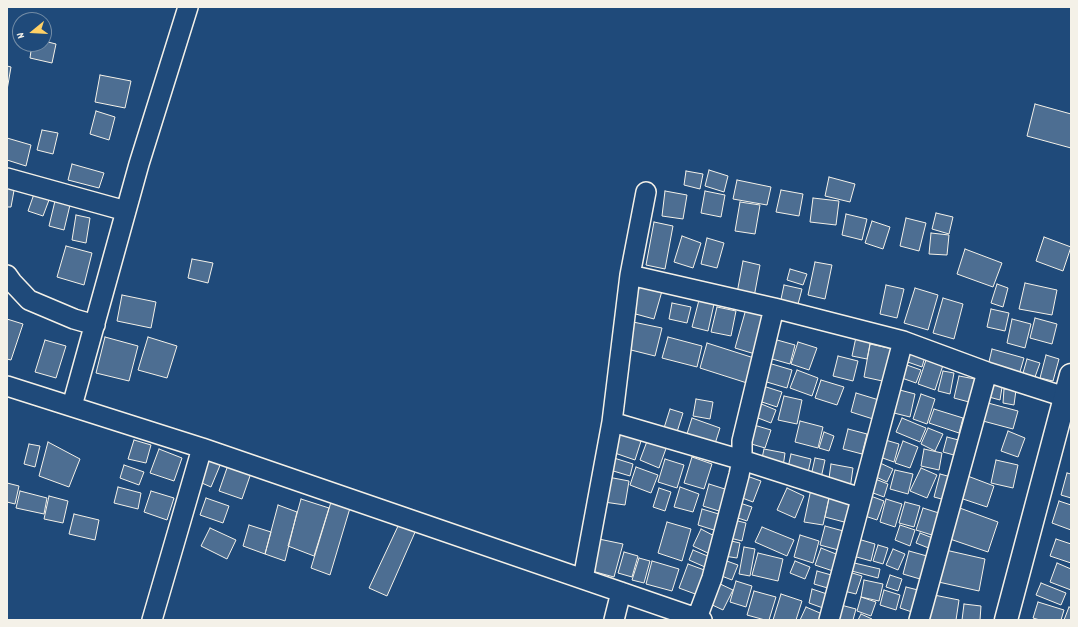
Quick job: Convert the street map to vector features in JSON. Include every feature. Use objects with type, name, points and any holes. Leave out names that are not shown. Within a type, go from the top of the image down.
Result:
[{"type":"street","points":[[72,406],[126,210],[188,7]]},
{"type":"street","points":[[7,178],[126,210]]},
{"type":"street","points":[[583,579],[612,422],[630,275],[646,192]]},
{"type":"street","points":[[7,275],[30,300],[74,319],[95,324]]},
{"type":"street","points":[[630,275],[774,308],[903,341],[987,372],[1065,397]]},
{"type":"street","points":[[7,386],[202,448],[699,619],[712,578],[742,460],[742,441],[774,308]]},
{"type":"street","points":[[829,620],[903,341]]},
{"type":"street","points":[[919,620],[987,372]]},
{"type":"street","points":[[1006,620],[1071,375]]},
{"type":"street","points":[[612,422],[742,460],[861,498]]},
{"type":"street","points":[[152,620],[202,448]]},
{"type":"street","points":[[614,620],[620,592]]},
{"type":"building","points":[[52,43],[56,44],[52,63],[30,58],[31,52],[52,52]]},
{"type":"building","points":[[7,66],[11,67],[7,90]]},
{"type":"building","points":[[100,75],[131,81],[125,108],[95,102]]},
{"type":"building","points":[[1035,104],[1071,114],[1071,148],[1027,136]]},
{"type":"building","points":[[96,111],[115,117],[109,140],[90,134]]},
{"type":"building","points":[[42,130],[58,133],[53,154],[37,150]]},
{"type":"building","points":[[7,138],[31,145],[26,166],[7,160]]},
{"type":"building","points":[[72,164],[104,173],[99,188],[68,180]]},
{"type":"building","points":[[709,170],[728,176],[724,192],[705,186]]},
{"type":"building","points":[[686,171],[703,174],[700,189],[684,185]]},
{"type":"building","points":[[829,177],[855,184],[850,202],[825,196]]},
{"type":"building","points":[[737,180],[771,187],[767,205],[733,199]]},
{"type":"building","points":[[7,184],[15,185],[11,207],[7,207]]},
{"type":"building","points":[[781,190],[803,194],[799,216],[776,212]]},
{"type":"building","points":[[665,191],[687,195],[683,219],[662,216]]},
{"type":"building","points":[[705,191],[725,195],[721,217],[701,213]]},
{"type":"building","points":[[34,194],[49,200],[43,216],[28,211]]},
{"type":"building","points":[[813,198],[839,201],[836,225],[810,222]]},
{"type":"building","points":[[55,201],[70,205],[64,230],[49,226]]},
{"type":"building","points":[[740,202],[760,205],[755,234],[735,231]]},
{"type":"building","points":[[936,213],[953,217],[949,234],[932,229]]},
{"type":"building","points":[[846,214],[867,219],[862,240],[842,235]]},
{"type":"building","points":[[76,215],[90,218],[86,243],[72,240]]},
{"type":"building","points":[[906,218],[926,223],[919,251],[900,246]]},
{"type":"building","points":[[872,221],[890,227],[883,249],[865,243]]},
{"type":"building","points":[[654,222],[673,226],[665,269],[646,265]]},
{"type":"building","points":[[931,233],[949,235],[947,255],[929,254]]},
{"type":"building","points":[[682,236],[701,243],[693,268],[674,262]]},
{"type":"building","points":[[1044,237],[1071,247],[1063,271],[1036,261]]},
{"type":"building","points":[[707,238],[724,243],[717,268],[701,264]]},
{"type":"building","points":[[66,246],[92,253],[84,285],[57,277]]},
{"type":"building","points":[[965,249],[1002,263],[993,287],[957,274]]},
{"type":"building","points":[[192,259],[213,263],[208,283],[188,278]]},
{"type":"building","points":[[743,261],[760,265],[754,297],[737,293]]},
{"type":"building","points":[[815,262],[832,265],[825,299],[808,295]]},
{"type":"building","points":[[790,269],[807,274],[803,285],[787,280]]},
{"type":"building","points":[[1025,283],[1057,290],[1052,315],[1019,309]]},
{"type":"building","points":[[997,284],[1008,288],[1003,307],[991,303]]},
{"type":"building","points":[[640,285],[662,291],[654,319],[632,313]]},
{"type":"building","points":[[784,285],[802,289],[797,308],[780,304]]},
{"type":"building","points":[[886,285],[904,289],[897,318],[880,314]]},
{"type":"building","points":[[915,288],[938,295],[928,330],[904,323]]},
{"type":"building","points":[[122,295],[156,302],[151,328],[117,321]]},
{"type":"building","points":[[943,298],[963,304],[954,339],[933,333]]},
{"type":"building","points":[[699,300],[714,304],[708,331],[692,327]]},
{"type":"building","points":[[672,303],[691,307],[687,323],[669,319]]},
{"type":"building","points":[[717,307],[736,311],[731,336],[711,332]]},
{"type":"building","points":[[746,309],[766,315],[755,354],[735,348]]},
{"type":"building","points":[[991,309],[1009,313],[1005,331],[987,327]]},
{"type":"building","points":[[1035,318],[1057,324],[1052,344],[1030,338]]},
{"type":"building","points":[[7,319],[23,324],[11,360],[7,359]]},
{"type":"building","points":[[1012,319],[1031,324],[1025,348],[1007,343]]},
{"type":"building","points":[[633,322],[662,328],[655,356],[627,349]]},
{"type":"building","points":[[105,337],[138,346],[129,381],[96,373]]},
{"type":"building","points":[[148,337],[177,346],[167,378],[138,370]]},
{"type":"building","points":[[668,337],[702,346],[697,367],[662,358]]},
{"type":"building","points":[[856,337],[871,340],[867,359],[852,356]]},
{"type":"building","points":[[770,338],[795,345],[790,364],[765,357]]},
{"type":"building","points":[[45,340],[66,346],[56,378],[35,372]]},
{"type":"building","points":[[798,342],[817,348],[809,370],[791,364]]},
{"type":"building","points":[[707,343],[754,358],[747,383],[700,368]]},
{"type":"building","points":[[870,344],[893,349],[887,382],[864,377]]},
{"type":"building","points":[[906,347],[926,353],[922,367],[902,360]]},
{"type":"building","points":[[992,349],[1024,358],[1019,375],[988,366]]},
{"type":"building","points":[[1046,355],[1059,359],[1053,381],[1040,378]]},
{"type":"building","points":[[838,356],[858,361],[853,381],[833,376]]},
{"type":"building","points":[[1027,359],[1040,363],[1035,377],[1023,373]]},
{"type":"building","points":[[926,360],[943,365],[935,390],[918,384]]},
{"type":"building","points":[[765,362],[792,370],[787,388],[760,380]]},
{"type":"building","points":[[904,364],[921,370],[916,383],[899,377]]},
{"type":"building","points":[[797,370],[818,378],[812,396],[790,388]]},
{"type":"building","points":[[943,371],[954,373],[950,394],[938,391]]},
{"type":"building","points":[[959,376],[975,379],[969,402],[954,398]]},
{"type":"building","points":[[993,379],[1003,381],[1000,400],[989,397]]},
{"type":"building","points":[[821,380],[844,387],[837,405],[815,398]]},
{"type":"building","points":[[760,385],[782,392],[777,407],[756,400]]},
{"type":"building","points":[[896,389],[915,394],[910,417],[890,412]]},
{"type":"building","points":[[1004,389],[1016,390],[1014,405],[1003,403]]},
{"type":"building","points":[[856,393],[879,400],[873,419],[851,412]]},
{"type":"building","points":[[921,394],[935,399],[927,424],[913,419]]},
{"type":"building","points":[[784,396],[802,400],[797,424],[778,420]]},
{"type":"building","points":[[696,399],[713,402],[710,419],[693,416]]},
{"type":"building","points":[[759,403],[776,410],[771,423],[753,416]]},
{"type":"building","points":[[988,403],[1018,411],[1013,429],[983,421]]},
{"type":"building","points":[[670,409],[683,413],[677,432],[664,428]]},
{"type":"building","points":[[934,409],[963,418],[959,433],[929,423]]},
{"type":"building","points":[[692,418],[720,428],[714,447],[686,437]]},
{"type":"building","points":[[902,418],[926,428],[920,442],[896,432]]},
{"type":"building","points":[[800,421],[823,427],[818,448],[795,442]]},
{"type":"building","points":[[754,425],[771,430],[765,448],[748,443]]},
{"type":"building","points":[[928,428],[943,434],[935,451],[921,444]]},
{"type":"building","points":[[617,429],[642,438],[635,460],[609,451]]},
{"type":"building","points":[[848,429],[867,434],[862,454],[843,449]]},
{"type":"building","points":[[1008,431],[1025,438],[1018,457],[1001,451]]},
{"type":"building","points":[[824,432],[834,436],[829,451],[819,448]]},
{"type":"building","points":[[649,436],[668,443],[659,468],[640,460]]},
{"type":"building","points":[[947,437],[966,442],[961,457],[943,452]]},
{"type":"building","points":[[882,439],[899,444],[894,462],[877,456]]},
{"type":"building","points":[[134,440],[151,445],[146,463],[128,459]]},
{"type":"building","points":[[903,441],[918,447],[910,468],[895,463]]},
{"type":"building","points":[[48,442],[80,459],[69,487],[39,476]]},
{"type":"building","points":[[29,444],[40,446],[35,467],[24,464]]},
{"type":"building","points":[[159,449],[182,458],[174,481],[150,473]]},
{"type":"building","points":[[764,449],[785,453],[783,467],[761,463]]},
{"type":"building","points":[[924,449],[942,453],[939,470],[921,466]]},
{"type":"building","points":[[791,454],[811,459],[807,477],[787,472]]},
{"type":"building","points":[[204,456],[221,463],[211,487],[195,480]]},
{"type":"building","points":[[692,457],[712,464],[704,489],[684,483]]},
{"type":"building","points":[[614,458],[633,464],[630,476],[610,470]]},
{"type":"building","points":[[815,458],[825,460],[821,478],[811,476]]},
{"type":"building","points":[[665,459],[684,465],[677,488],[658,482]]},
{"type":"building","points":[[996,460],[1018,465],[1013,488],[991,483]]},
{"type":"building","points":[[878,462],[893,469],[887,482],[872,475]]},
{"type":"building","points":[[831,464],[853,468],[850,489],[828,485]]},
{"type":"building","points":[[124,465],[144,472],[139,485],[120,478]]},
{"type":"building","points":[[228,465],[251,473],[242,499],[219,491]]},
{"type":"building","points":[[636,467],[658,475],[651,493],[630,485]]},
{"type":"building","points":[[921,468],[937,475],[927,498],[910,491]]},
{"type":"building","points":[[895,470],[913,474],[908,494],[890,489]]},
{"type":"building","points":[[1067,473],[1071,474],[1071,498],[1061,495]]},
{"type":"building","points":[[940,474],[955,478],[949,501],[934,497]]},
{"type":"building","points":[[744,475],[761,481],[753,502],[737,496]]},
{"type":"building","points":[[965,475],[994,486],[987,507],[957,497]]},
{"type":"building","points":[[608,477],[629,481],[625,505],[604,502]]},
{"type":"building","points":[[870,477],[888,484],[884,497],[865,490]]},
{"type":"building","points":[[7,483],[19,486],[15,504],[7,502]]},
{"type":"building","points":[[709,484],[728,490],[722,512],[703,506]]},
{"type":"building","points":[[118,487],[141,493],[138,509],[114,503]]},
{"type":"building","points":[[680,487],[699,494],[693,512],[674,507]]},
{"type":"building","points":[[659,488],[671,492],[665,511],[653,507]]},
{"type":"building","points":[[787,488],[804,496],[795,518],[777,510]]},
{"type":"building","points":[[811,489],[830,493],[823,525],[804,522]]},
{"type":"building","points":[[20,491],[47,498],[44,514],[16,508]]},
{"type":"building","points":[[151,491],[174,498],[167,520],[144,512]]},
{"type":"building","points":[[830,494],[854,500],[848,523],[825,517]]},
{"type":"building","points":[[868,495],[884,501],[877,520],[862,515]]},
{"type":"building","points":[[49,496],[68,501],[63,523],[44,519]]},
{"type":"building","points":[[206,498],[229,506],[223,523],[200,515]]},
{"type":"building","points":[[301,499],[329,508],[314,556],[288,546]]},
{"type":"building","points":[[886,499],[902,504],[895,527],[880,522]]},
{"type":"building","points":[[1059,501],[1071,505],[1071,530],[1052,523]]},
{"type":"building","points":[[331,502],[350,508],[330,575],[311,568]]},
{"type":"building","points":[[905,502],[920,506],[914,527],[899,523]]},
{"type":"building","points":[[740,503],[752,507],[747,521],[735,517]]},
{"type":"building","points":[[278,505],[297,512],[285,561],[265,554]]},
{"type":"building","points":[[957,507],[998,522],[988,552],[947,538]]},
{"type":"building","points":[[923,508],[942,514],[935,536],[916,530]]},
{"type":"building","points":[[702,509],[722,515],[717,531],[698,525]]},
{"type":"building","points":[[74,514],[99,520],[95,540],[69,534]]},
{"type":"building","points":[[734,520],[746,523],[742,541],[730,538]]},
{"type":"building","points":[[667,522],[691,529],[682,561],[658,553]]},
{"type":"building","points":[[399,524],[416,530],[387,596],[369,588]]},
{"type":"building","points":[[249,525],[271,532],[265,554],[243,546]]},
{"type":"building","points":[[900,525],[915,530],[910,546],[895,540]]},
{"type":"building","points":[[825,526],[847,532],[842,551],[820,545]]},
{"type":"building","points":[[762,527],[794,540],[787,556],[755,542]]},
{"type":"building","points":[[210,528],[236,540],[227,559],[201,546]]},
{"type":"building","points":[[701,529],[720,539],[712,555],[693,546]]},
{"type":"building","points":[[920,533],[935,539],[931,549],[916,543]]},
{"type":"building","points":[[800,535],[819,541],[813,563],[794,557]]},
{"type":"building","points":[[594,538],[623,544],[614,577],[588,570]]},
{"type":"building","points":[[858,539],[875,544],[871,561],[853,556]]},
{"type":"building","points":[[1056,539],[1071,544],[1071,563],[1050,556]]},
{"type":"building","points":[[727,540],[740,543],[737,558],[724,556]]},
{"type":"building","points":[[878,545],[888,548],[883,564],[873,561]]},
{"type":"building","points":[[744,547],[755,549],[750,576],[739,574]]},
{"type":"building","points":[[821,548],[841,556],[836,572],[815,565]]},
{"type":"building","points":[[893,549],[905,554],[898,570],[886,565]]},
{"type":"building","points":[[941,549],[985,559],[979,591],[934,581]]},
{"type":"building","points":[[693,550],[710,557],[705,567],[689,560]]},
{"type":"building","points":[[909,551],[927,556],[920,579],[903,574]]},
{"type":"building","points":[[624,552],[638,556],[632,577],[618,573]]},
{"type":"building","points":[[758,553],[783,559],[778,581],[752,575]]},
{"type":"building","points":[[639,558],[650,561],[644,583],[632,580]]},
{"type":"building","points":[[724,560],[738,565],[732,580],[719,575]]},
{"type":"building","points":[[652,561],[679,569],[672,591],[646,584]]},
{"type":"building","points":[[795,561],[810,567],[805,579],[790,573]]},
{"type":"building","points":[[850,562],[880,569],[878,578],[848,570]]},
{"type":"building","points":[[1057,563],[1071,569],[1071,590],[1050,582]]},
{"type":"building","points":[[688,564],[707,571],[698,595],[679,588]]},
{"type":"building","points":[[817,571],[835,576],[831,589],[814,584]]},
{"type":"building","points":[[846,571],[862,576],[856,594],[840,590]]},
{"type":"building","points":[[890,575],[902,579],[898,591],[886,587]]},
{"type":"building","points":[[864,580],[883,584],[879,601],[861,597]]},
{"type":"building","points":[[736,581],[752,586],[746,607],[730,602]]},
{"type":"building","points":[[716,582],[733,590],[723,610],[706,602]]},
{"type":"building","points":[[1041,583],[1066,593],[1061,605],[1036,595]]},
{"type":"building","points":[[906,587],[918,590],[912,612],[900,608]]},
{"type":"building","points":[[812,589],[827,594],[823,608],[809,603]]},
{"type":"building","points":[[884,590],[900,595],[896,610],[880,605]]},
{"type":"building","points":[[754,591],[776,597],[769,620],[747,615]]},
{"type":"building","points":[[781,594],[802,601],[796,620],[773,620]]},
{"type":"building","points":[[929,594],[959,600],[956,620],[924,620]]},
{"type":"building","points":[[861,597],[876,602],[871,616],[857,611]]},
{"type":"building","points":[[1038,602],[1064,610],[1061,620],[1040,620],[1033,618]]},
{"type":"building","points":[[837,604],[856,609],[853,620],[833,620]]},
{"type":"building","points":[[964,604],[981,606],[980,620],[962,620]]},
{"type":"building","points":[[806,607],[827,616],[825,620],[800,620]]},
{"type":"building","points":[[1069,607],[1071,608],[1071,620],[1064,620]]},
{"type":"building","points":[[861,614],[872,619],[858,620]]}]
